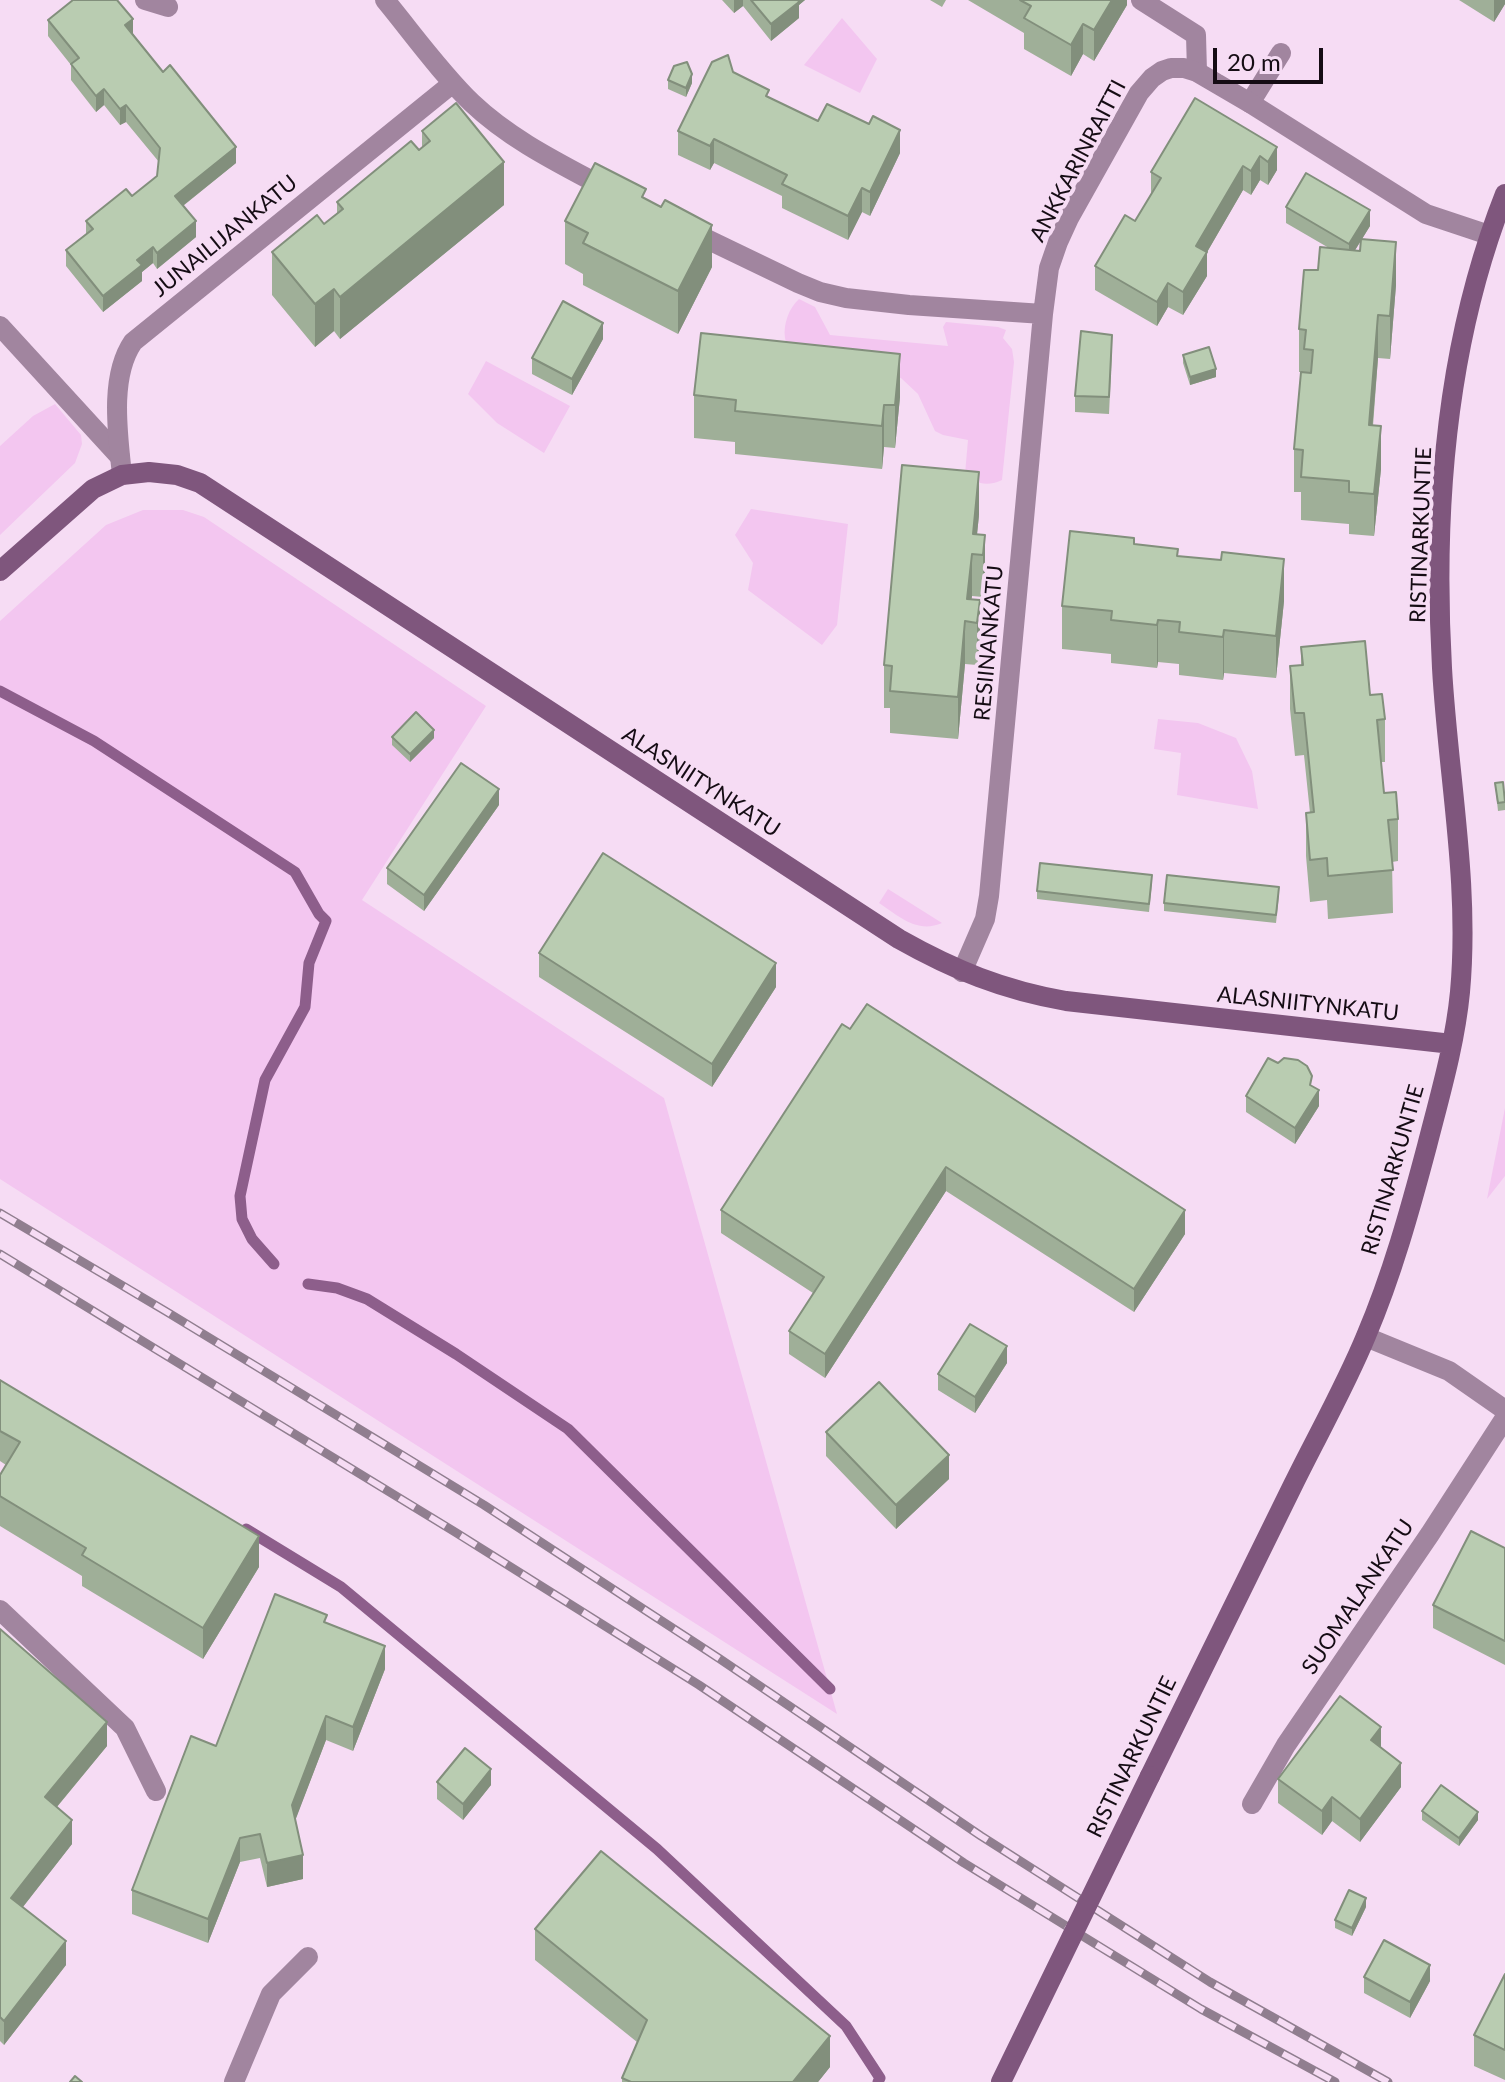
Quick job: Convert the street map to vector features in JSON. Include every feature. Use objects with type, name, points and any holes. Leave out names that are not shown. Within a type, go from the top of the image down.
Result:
[{"type":"main road","name":"RISTINARKUNTIE","points":[[1001,2082],[1366,1337],[1402,1235],[1452,1044],[1460,982],[1463,902],[1442,668],[1442,500],[1458,362],[1477,272],[1496,229],[1505,194]]},
{"type":"main road","name":"ALASNIITYNKATU","points":[[0,571],[121,466],[177,475],[219,494],[899,939],[962,972],[1004,988],[1066,1001],[1452,1044]]},
{"type":"street","points":[[145,0],[168,7]]},
{"type":"street","points":[[385,0],[473,104],[550,158],[633,203]]},
{"type":"street","points":[[1141,0],[1196,35],[1197,72],[1426,214],[1496,229]]},
{"type":"street","points":[[1250,103],[1281,53]]},
{"type":"street","name":"ANKKARINRAITTI","points":[[1043,314],[1049,268],[1063,230],[1139,93],[1162,71],[1184,68],[1197,72]]},
{"type":"street","name":"JUNAILIJANKATU","points":[[121,466],[117,411],[119,385],[126,352],[133,342],[453,83]]},
{"type":"street","points":[[673,222],[820,292],[909,305],[1043,314]]},
{"type":"street","name":"RESIINANKATU","points":[[962,972],[985,919],[989,896],[1043,314]]},
{"type":"street","points":[[0,326],[121,466]]},
{"type":"street","points":[[1366,1337],[1449,1371],[1505,1410]]},
{"type":"street","name":"SUOMALANKATU","points":[[1252,1804],[1286,1745],[1505,1418]]},
{"type":"street","points":[[0,1610],[125,1728],[156,1791]]},
{"type":"street","points":[[234,2082],[271,1994],[308,1957]]},
{"type":"shaded area","points":[[842,18],[877,59],[860,93],[804,65]]},
{"type":"shaded area","points":[[799,299],[815,307],[830,335],[948,346],[943,327],[946,322],[1006,330],[1003,338],[1012,349],[1014,362],[1002,480],[982,483],[968,478],[965,474],[968,440],[935,431],[918,394],[901,378],[794,358],[786,341],[785,327]]},
{"type":"shaded area","points":[[486,361],[570,406],[544,453],[497,423],[468,394]]},
{"type":"shaded area","points":[[55,404],[81,435],[82,444],[75,463],[0,535],[0,446],[33,416]]},
{"type":"shaded area","points":[[751,509],[848,524],[837,625],[822,645],[748,590],[753,563],[735,535]]},
{"type":"shaded area","points":[[143,510],[183,510],[204,517],[486,706],[362,900],[664,1098],[837,1714],[0,1179],[0,621],[106,525]]},
{"type":"shaded area","points":[[1158,719],[1198,723],[1236,738],[1252,771],[1258,809],[1177,795],[1181,753],[1154,749]]},
{"type":"shaded area","points":[[888,889],[942,923],[924,926],[901,918],[879,903]]},
{"type":"shaded area","points":[[1505,1108],[1505,1176],[1487,1199]]},
{"type":"building","points":[[73,0],[117,0],[133,19],[125,25],[163,72],[170,65],[236,147],[175,196],[196,221],[157,253],[153,247],[137,260],[142,265],[103,296],[66,250],[93,229],[86,221],[126,189],[132,196],[157,176],[160,148],[126,105],[120,109],[104,89],[96,96],[71,64],[79,58],[48,20]]},
{"type":"building","points":[[751,0],[798,0],[799,2],[771,24]]},
{"type":"building","points":[[1020,0],[1112,0],[1094,30],[1083,24],[1071,45],[1024,18],[1031,6]]},
{"type":"building","points":[[728,55],[733,72],[769,90],[766,96],[818,121],[827,104],[869,124],[873,116],[900,130],[870,192],[862,188],[848,216],[782,184],[787,175],[714,139],[710,146],[678,131],[712,62]]},
{"type":"building","points":[[687,62],[692,74],[686,88],[668,80],[674,66]]},
{"type":"building","points":[[1195,98],[1277,147],[1268,162],[1260,156],[1251,171],[1243,166],[1196,246],[1207,252],[1183,292],[1168,283],[1157,302],[1095,266],[1125,215],[1135,221],[1161,178],[1151,172]]},
{"type":"building","points":[[456,103],[504,162],[340,297],[334,289],[315,304],[272,252],[317,215],[324,224],[343,209],[337,202],[411,141],[419,150],[430,141],[422,131]]},
{"type":"building","points":[[595,163],[646,189],[642,197],[661,207],[665,200],[712,225],[678,291],[583,243],[588,233],[565,221]]},
{"type":"building","points":[[1306,173],[1370,210],[1349,244],[1286,207]]},
{"type":"building","points":[[1361,239],[1396,242],[1390,316],[1378,315],[1369,425],[1381,426],[1374,494],[1349,492],[1349,481],[1301,477],[1303,450],[1294,449],[1301,372],[1311,373],[1313,350],[1304,349],[1306,330],[1299,329],[1304,270],[1318,270],[1320,247],[1360,251]]},
{"type":"building","points":[[563,301],[603,323],[572,379],[532,358]]},
{"type":"building","points":[[1081,331],[1112,335],[1109,397],[1075,396]]},
{"type":"building","points":[[701,333],[900,354],[895,405],[884,405],[882,426],[735,411],[736,400],[694,395]]},
{"type":"building","points":[[1209,347],[1216,369],[1190,377],[1183,355]]},
{"type":"building","points":[[902,465],[979,472],[973,534],[985,535],[983,555],[972,554],[967,599],[980,600],[977,623],[965,621],[958,697],[890,691],[892,666],[884,665]]},
{"type":"building","points":[[1070,531],[1134,538],[1134,544],[1178,549],[1177,556],[1221,560],[1222,552],[1284,559],[1276,636],[1224,630],[1223,637],[1179,632],[1180,622],[1158,620],[1157,625],[1111,620],[1112,611],[1062,606]]},
{"type":"building","points":[[1365,641],[1370,695],[1382,694],[1385,719],[1377,720],[1384,793],[1396,792],[1398,819],[1388,820],[1393,870],[1328,876],[1327,858],[1310,860],[1306,813],[1314,812],[1304,713],[1295,713],[1290,666],[1303,665],[1301,647]]},
{"type":"building","points":[[416,712],[434,730],[410,754],[392,737]]},
{"type":"building","points":[[461,763],[499,789],[424,895],[387,868]]},
{"type":"building","points":[[1503,782],[1505,802],[1498,803],[1495,783]]},
{"type":"building","points":[[603,853],[776,963],[712,1064],[539,953]]},
{"type":"building","points":[[1040,863],[1152,875],[1149,904],[1037,891]]},
{"type":"building","points":[[1167,875],[1279,887],[1276,915],[1164,903]]},
{"type":"building","points":[[867,1004],[1185,1210],[1134,1289],[946,1167],[825,1354],[789,1331],[824,1277],[721,1210],[842,1024],[850,1029]]},
{"type":"building","points":[[1268,1058],[1278,1063],[1284,1058],[1298,1060],[1307,1066],[1312,1076],[1310,1085],[1319,1090],[1295,1128],[1246,1096]]},
{"type":"building","points":[[970,1324],[1007,1346],[975,1397],[938,1374]]},
{"type":"building","points":[[0,1380],[259,1536],[203,1628],[82,1555],[86,1548],[0,1496],[0,1475],[20,1442],[0,1431]]},
{"type":"building","points":[[879,1382],[949,1455],[896,1505],[826,1432]]},
{"type":"building","points":[[1471,1531],[1505,1548],[1505,1641],[1433,1605]]},
{"type":"building","points":[[275,1594],[327,1615],[324,1622],[385,1646],[353,1727],[326,1716],[292,1805],[303,1855],[267,1863],[260,1834],[240,1838],[208,1919],[132,1890],[191,1736],[216,1746]]},
{"type":"building","points":[[0,1629],[107,1722],[45,1797],[72,1820],[11,1898],[66,1941],[4,2021],[0,2017]]},
{"type":"building","points":[[1340,1696],[1381,1727],[1371,1740],[1401,1763],[1360,1819],[1332,1797],[1322,1811],[1278,1779]]},
{"type":"building","points":[[465,1748],[491,1769],[463,1804],[437,1782]]},
{"type":"building","points":[[1441,1785],[1478,1812],[1459,1838],[1422,1811]]},
{"type":"building","points":[[601,1851],[830,2036],[793,2082],[631,2082],[622,2078],[647,2020],[535,1929]]},
{"type":"building","points":[[1349,1890],[1366,1898],[1352,1928],[1335,1920]]},
{"type":"building","points":[[1384,1940],[1430,1965],[1410,2002],[1364,1977]]},
{"type":"building","points":[[1505,1974],[1505,2050],[1474,2035]]},
{"type":"waterway","points":[[0,691],[94,741],[295,872],[326,921],[309,963],[305,1007],[265,1080],[240,1196],[242,1219],[252,1239],[274,1264]]},
{"type":"waterway","points":[[308,1284],[337,1288],[367,1299],[568,1429],[830,1689]]},
{"type":"waterway","points":[[246,1529],[341,1587],[657,1849],[846,2026],[880,2078],[878,2082]]},
{"type":"railway","points":[[0,1213],[484,1505],[720,1659],[981,1836],[1210,1982],[1388,2082]]},
{"type":"railway","points":[[0,1254],[699,1685],[964,1863],[1201,2009],[1335,2082]]}]
